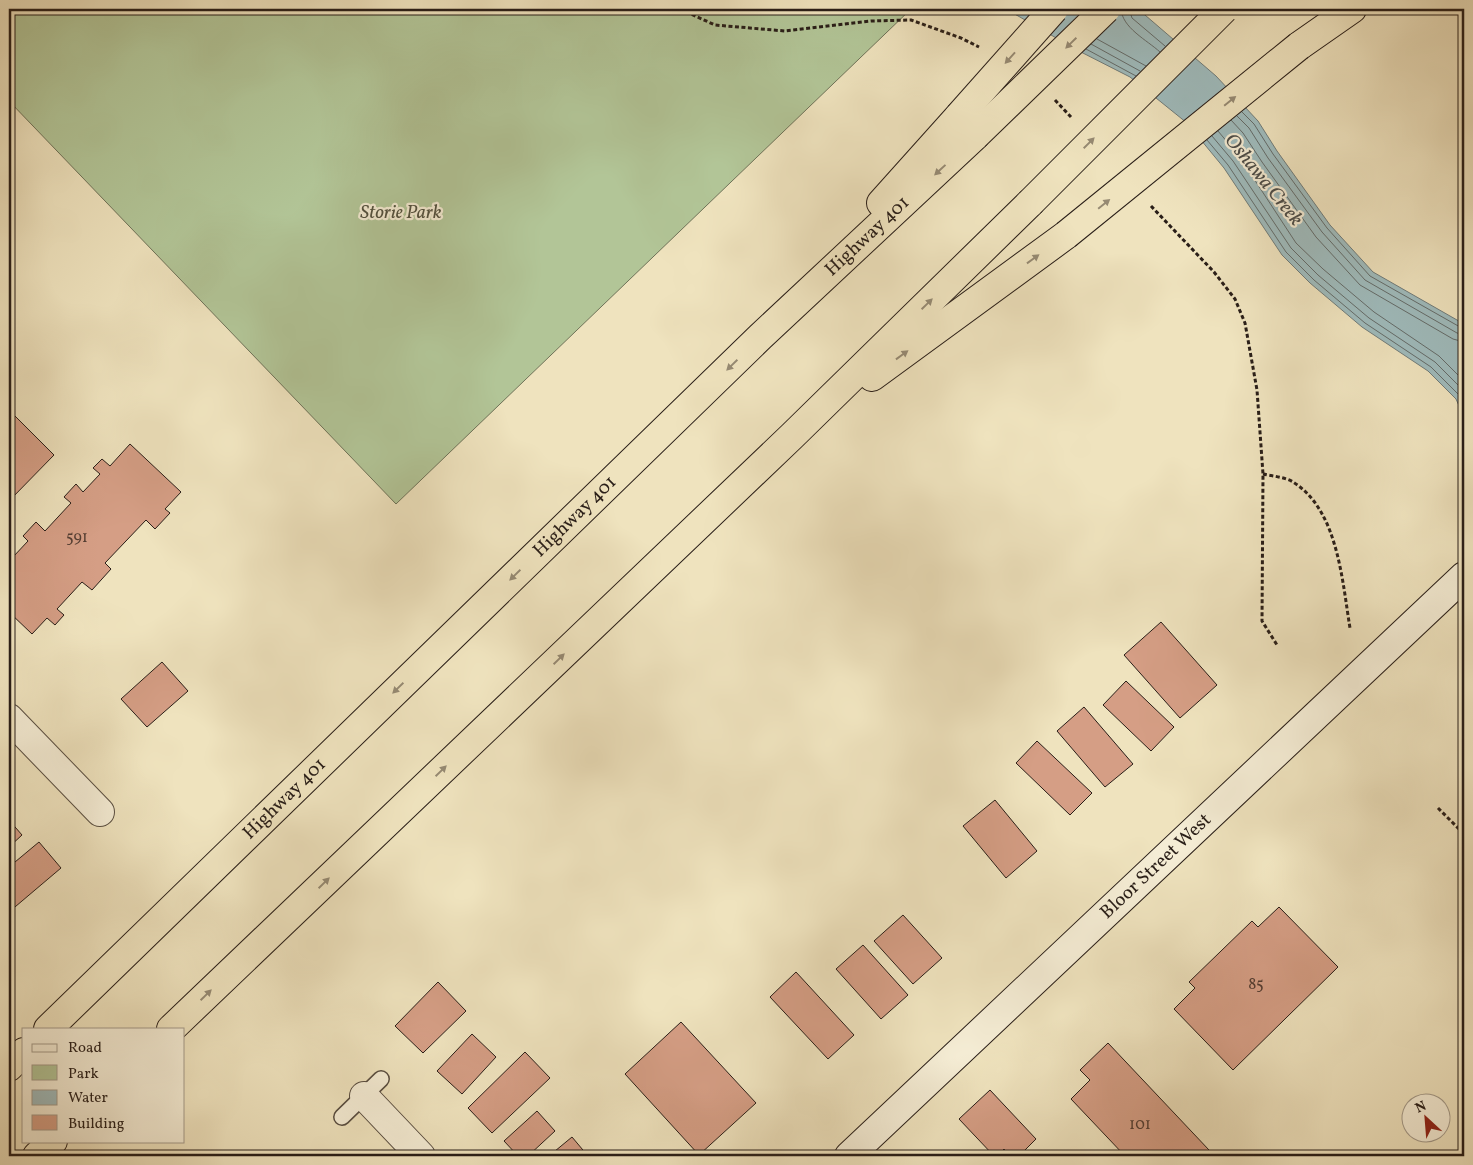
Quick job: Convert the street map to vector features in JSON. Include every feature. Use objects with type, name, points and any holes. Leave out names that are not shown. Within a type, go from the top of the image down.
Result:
[{"type":"highway","points":[[967,126],[1054,9]]},
{"type":"highway","name":"Highway 401","points":[[49,1028],[760,337],[967,126],[1106,9]]},
{"type":"highway","points":[[172,1028],[792,436],[1030,203],[1224,9]]},
{"type":"highway","points":[[792,436],[1066,234],[1299,46],[1352,9]]},
{"type":"highway","points":[[9,1066],[22,1054]]},
{"type":"highway","points":[[37,1156],[52,1142]]},
{"type":"main road","name":"Bloor Street West","points":[[849,1156],[1464,576]]},
{"type":"main road","points":[[9,718],[100,812]]},
{"type":"main road","points":[[372,1088],[421,1156]]},
{"type":"lane","points":[[342,1117],[372,1088]]},
{"type":"path","points":[[680,9],[715,25],[785,31],[871,21],[911,20],[961,38]]},
{"type":"path","points":[[1168,225],[1214,272],[1234,299],[1245,323],[1257,390],[1263,474],[1262,621],[1277,645]]},
{"type":"path","points":[[1263,474],[1292,481],[1313,499],[1334,540],[1350,628]]},
{"type":"path","points":[[1438,808],[1464,834]]},
{"type":"green space","name":"Storie Park","points":[[9,9],[911,9],[396,504],[9,101]]},
{"type":"water","name":"Oshawa Creek","points":[[1006,9],[1138,9],[1216,76],[1258,121],[1330,225],[1373,272],[1464,324],[1464,417],[1456,399],[1428,371],[1362,327],[1310,283],[1282,255],[1224,168],[1187,123],[1130,77],[1077,50]]},
{"type":"building","points":[[9,410],[54,455],[9,501]]},
{"type":"building","points":[[130,444],[181,492],[165,509],[170,513],[155,529],[146,520],[105,563],[111,569],[92,590],[82,582],[57,609],[64,615],[55,625],[47,618],[32,634],[9,612],[9,553],[13,557],[28,541],[23,536],[36,522],[45,531],[71,503],[64,497],[76,484],[83,492],[100,474],[93,468],[102,459],[110,466]]},
{"type":"building","points":[[1161,622],[1217,685],[1180,718],[1124,655]]},
{"type":"building","points":[[162,662],[188,691],[147,727],[121,699]]},
{"type":"building","points":[[1126,681],[1174,727],[1151,751],[1103,705]]},
{"type":"building","points":[[1084,707],[1133,764],[1105,787],[1057,731]]},
{"type":"building","points":[[1037,741],[1092,793],[1070,815],[1016,763]]},
{"type":"building","points":[[995,800],[1037,851],[1006,878],[963,826]]},
{"type":"building","points":[[9,820],[22,835],[9,847]]},
{"type":"building","points":[[39,842],[61,868],[9,912],[9,867]]},
{"type":"building","points":[[1279,907],[1338,967],[1233,1070],[1174,1009],[1195,988],[1189,982],[1252,921],[1258,927]]},
{"type":"building","points":[[903,915],[942,958],[913,984],[874,941]]},
{"type":"building","points":[[863,945],[908,995],[881,1019],[836,969]]},
{"type":"building","points":[[796,972],[854,1035],[828,1059],[770,997]]},
{"type":"building","points":[[438,982],[466,1011],[423,1053],[395,1026]]},
{"type":"building","points":[[681,1022],[756,1103],[699,1155],[625,1074]]},
{"type":"building","points":[[472,1034],[496,1057],[462,1094],[437,1071]]},
{"type":"building","points":[[1108,1043],[1209,1150],[1203,1156],[1125,1156],[1071,1099],[1090,1080],[1080,1070]]},
{"type":"building","points":[[525,1052],[550,1078],[492,1133],[468,1108]]},
{"type":"building","points":[[990,1090],[1036,1139],[1019,1156],[1010,1156],[1004,1149],[997,1156],[994,1156],[959,1119]]},
{"type":"building","points":[[537,1111],[555,1131],[528,1156],[518,1156],[504,1141]]},
{"type":"building","points":[[572,1137],[588,1156],[549,1156]]}]
